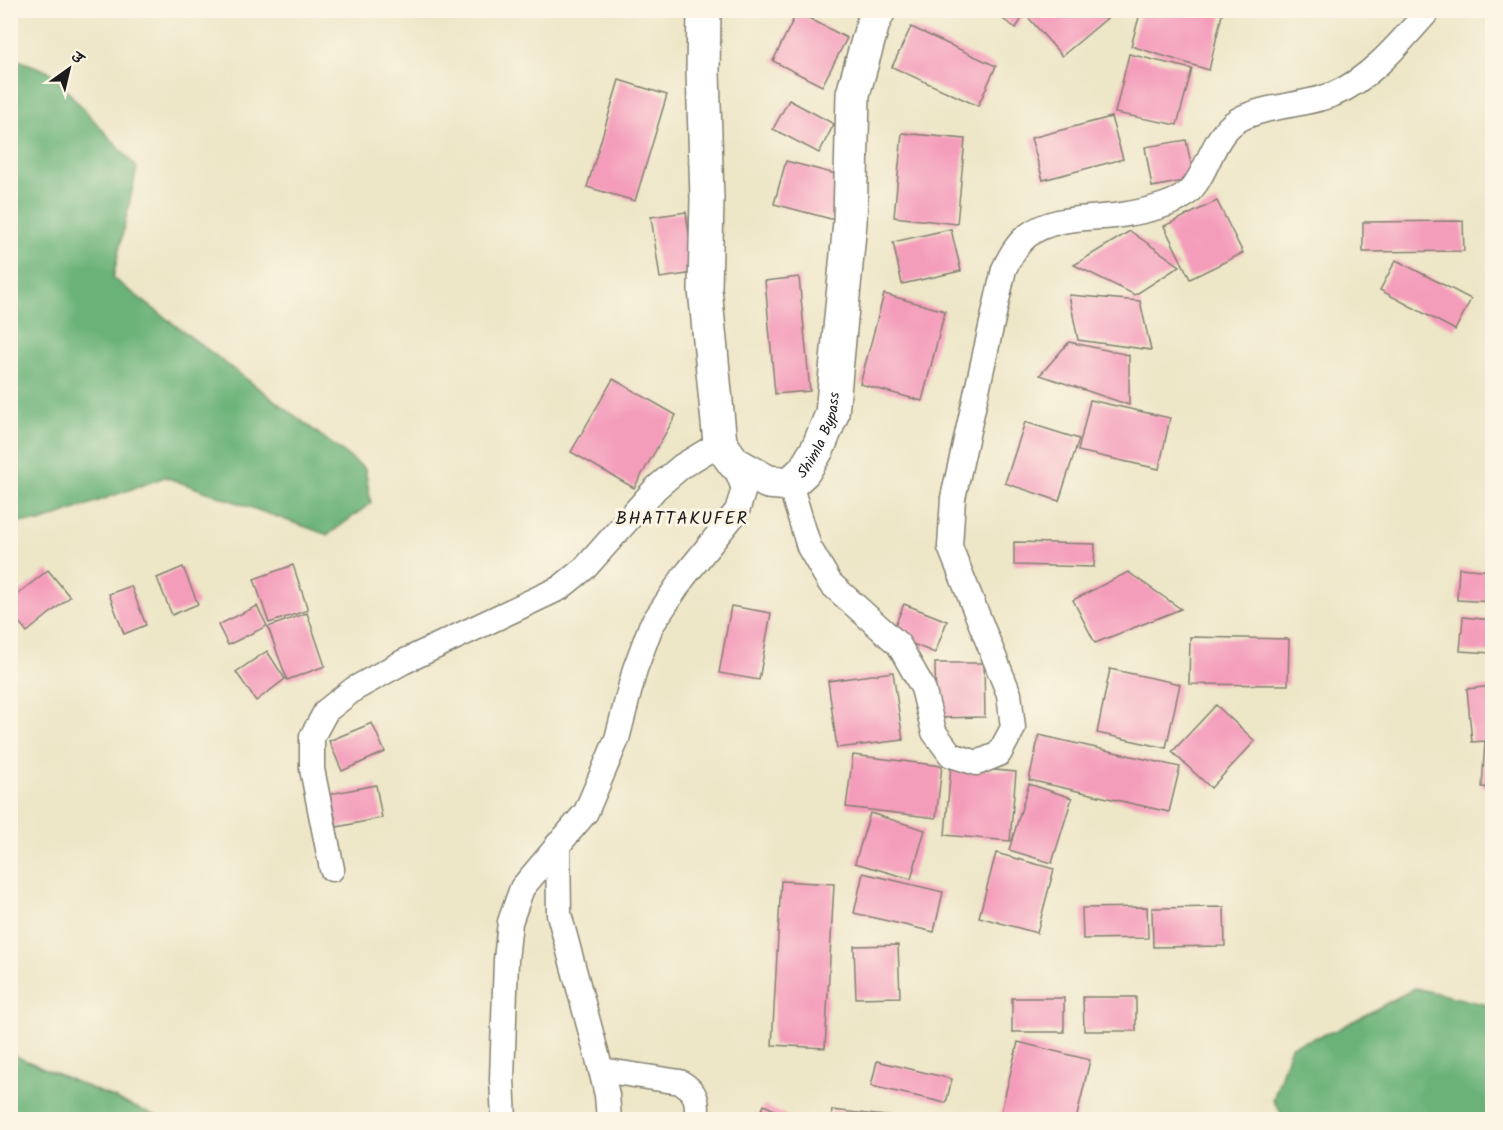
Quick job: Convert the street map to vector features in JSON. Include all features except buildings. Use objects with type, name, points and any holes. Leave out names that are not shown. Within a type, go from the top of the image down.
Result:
[{"type":"highway","points":[[704,10],[703,72],[707,199],[705,289],[727,453]]},
{"type":"highway","name":"Shimla Bypass","points":[[727,453],[768,482],[790,484],[804,471],[818,448],[832,414],[850,222],[853,94],[873,23],[879,10]]},
{"type":"street","points":[[790,484],[809,547],[830,583],[899,645],[923,688],[934,732],[951,756],[977,763],[999,754],[1013,728],[1009,694],[950,547],[953,498],[1004,269],[1012,253],[1027,236],[1054,222],[1118,215],[1162,207],[1183,197],[1199,179],[1210,154],[1224,132],[1238,120],[1335,94],[1361,78],[1396,47],[1429,10]]},
{"type":"street","points":[[332,870],[312,769],[312,737],[326,711],[354,689],[403,662],[560,588],[586,567],[656,488],[682,466],[727,453],[744,489],[737,511],[683,578],[651,626],[634,669],[617,739],[586,812],[522,888],[510,922],[506,960],[504,1119]]},
{"type":"street","points":[[558,844],[559,914],[601,1070],[607,1095],[609,1119]]},
{"type":"street","points":[[601,1070],[680,1082],[690,1088],[696,1096],[698,1107],[696,1119]]},
{"type":"green space","points":[[10,57],[50,72],[137,168],[113,278],[365,469],[371,503],[328,535],[165,477],[40,522],[11,522]]},
{"type":"green space","points":[[1415,988],[1492,1006],[1492,1119],[1285,1119],[1273,1100],[1291,1046],[1337,1030]]},
{"type":"green space","points":[[11,1054],[151,1114],[165,1119],[11,1119]]},
{"type":"district","name":"BHATTAKUFER","points":[[682,518]]}]
